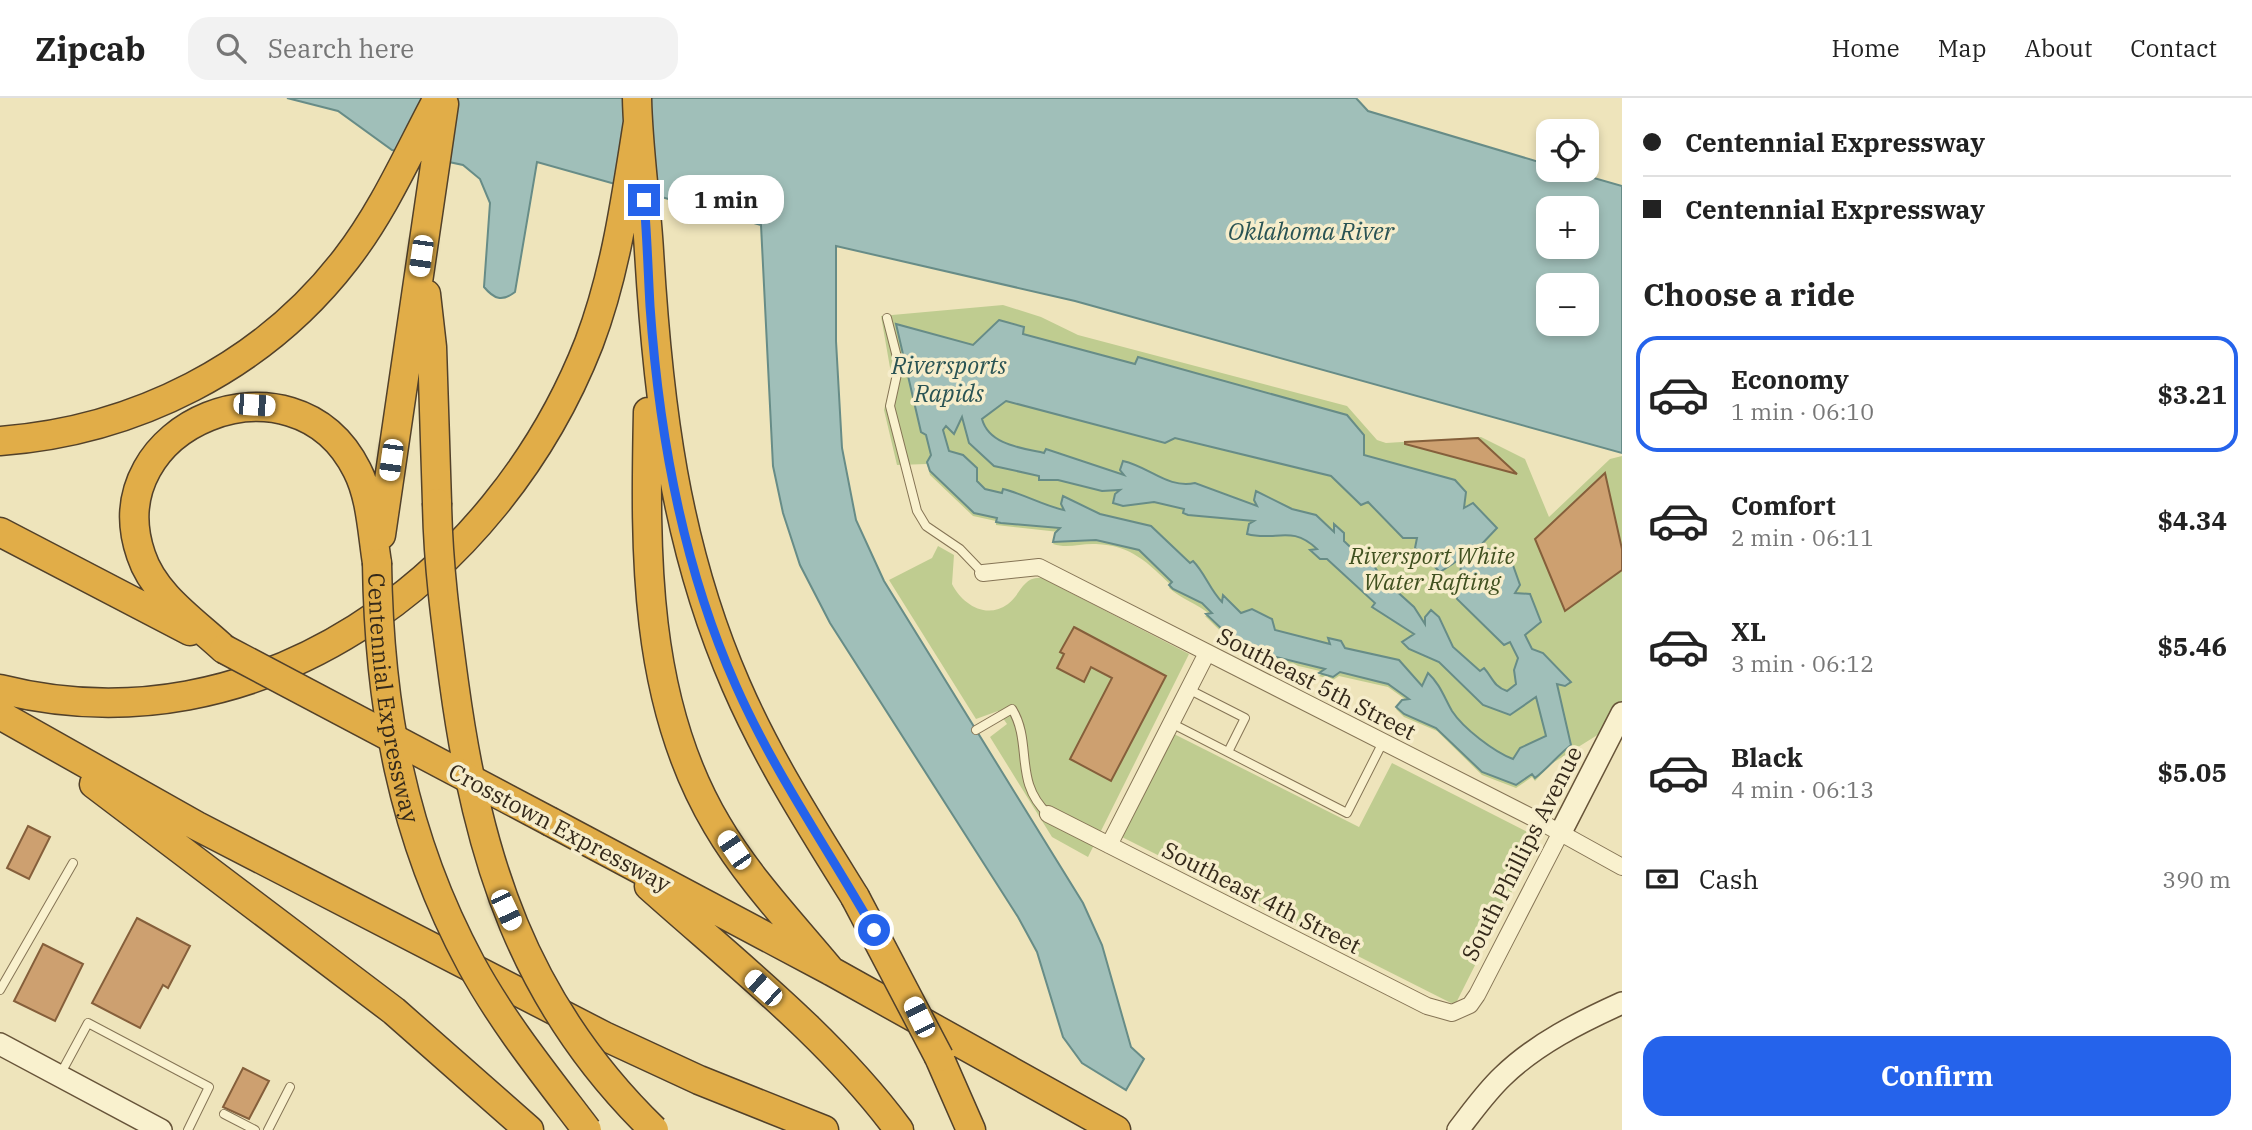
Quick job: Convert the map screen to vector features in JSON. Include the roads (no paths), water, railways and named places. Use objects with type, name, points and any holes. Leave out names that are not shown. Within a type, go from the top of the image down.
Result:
[{"type":"highway","points":[[0,441],[30,439],[110,421],[158,404],[223,371],[253,349],[318,292],[347,258],[387,193],[438,98]]},
{"type":"highway","name":"Centennial Expressway","points":[[445,98],[377,563],[384,694],[401,786],[430,874],[471,964],[521,1044],[587,1130]]},
{"type":"highway","points":[[0,689],[65,701],[156,702],[201,695],[229,686],[352,634],[439,565],[515,478],[564,397],[589,344],[619,244],[638,110]]},
{"type":"highway","points":[[638,110],[649,252],[647,467],[653,626],[665,698],[683,754],[717,826],[751,874],[831,971]]},
{"type":"highway","points":[[421,256],[432,347],[437,503],[448,643],[464,758],[486,852],[506,910],[531,965],[571,1033],[610,1082],[654,1130]]},
{"type":"highway","points":[[650,306],[668,457],[685,534],[708,614],[736,685],[770,755],[855,897],[909,997],[971,1130]]},
{"type":"highway","points":[[224,649],[157,587],[140,554],[136,534],[135,515],[144,479],[162,448],[184,427],[201,418],[237,407],[271,407],[314,423],[340,445],[362,480],[377,563]]},
{"type":"highway","name":"Crosstown Expressway","points":[[0,532],[831,971],[1116,1130]]},
{"type":"highway","points":[[10,720],[187,856],[270,914],[394,1011],[529,1130]]},
{"type":"highway","points":[[10,720],[209,832],[615,1041],[699,1080],[824,1130]]},
{"type":"highway","points":[[618,859],[828,1051],[899,1130]]},
{"type":"main road","name":"South Phillips Avenue","points":[[1561,832],[1622,713]]},
{"type":"main road","points":[[1458,1130],[1503,1076],[1529,1055],[1579,1024],[1622,1003]]},
{"type":"main road","points":[[0,1044],[161,1130]]},
{"type":"street","name":"Southeast 5th Street","points":[[984,573],[1039,567],[1561,832],[1622,867]]},
{"type":"street","points":[[1109,845],[1207,653]]},
{"type":"street","name":"Southeast 4th Street","points":[[1048,814],[1427,1006],[1452,1013],[1459,1012]]},
{"type":"street","name":"South Phillips Avenue","points":[[1459,1012],[1470,1005],[1477,995],[1561,832]]},
{"type":"lane","points":[[887,318],[894,331],[899,365],[890,406],[917,511],[926,526],[960,549],[984,573]]},
{"type":"lane","points":[[1188,689],[1245,718],[1228,752]]},
{"type":"lane","points":[[976,730],[1012,709],[1021,727],[1022,762],[1031,793],[1048,814]]},
{"type":"lane","points":[[1171,723],[1347,813],[1383,742]]},
{"type":"lane","points":[[0,989],[73,863]]},
{"type":"lane","points":[[59,1076],[88,1023],[209,1087],[188,1130]]},
{"type":"lane","points":[[268,1130],[290,1087]]},
{"type":"lane","points":[[224,1114],[255,1130]]},
{"type":"water","name":"Oklahoma River","points":[[287,98],[1356,98],[1368,111],[1536,161],[1536,182],[1599,182],[1599,179],[1622,186],[1622,453],[1075,301],[836,246],[836,341],[842,448],[856,520],[884,581],[1083,903],[1102,945],[1131,1047],[1144,1059],[1126,1090],[1082,1063],[1063,1037],[1037,952],[1018,917],[830,623],[800,565],[783,513],[773,466],[761,225],[537,162],[515,292],[498,298],[484,287],[490,203],[480,179],[463,165],[392,150],[338,111]]},
{"type":"water","name":"Riversports Rapids","points":[[999,320],[1024,327],[1023,334],[1135,364],[1138,357],[1347,415],[1364,435],[1364,455],[1455,480],[1466,492],[1464,508],[1473,503],[1497,528],[1479,547],[1509,554],[1520,585],[1515,593],[1530,594],[1541,622],[1525,635],[1532,649],[1543,653],[1571,682],[1565,686],[1557,684],[1571,745],[1535,778],[1532,774],[1516,785],[1482,772],[1436,728],[1404,714],[1396,707],[1402,700],[1409,699],[1388,684],[1340,672],[1333,677],[1319,673],[1325,669],[1243,649],[1206,614],[1212,613],[1202,603],[1173,589],[1169,585],[1172,582],[1139,550],[1096,540],[1053,542],[1055,533],[1060,528],[1001,523],[996,522],[997,518],[974,513],[930,471],[927,462],[931,455],[926,435],[921,432],[896,324],[973,345]],"holes":[[[1006,401],[1165,443],[1175,438],[1331,476],[1361,505],[1368,502],[1403,538],[1417,538],[1415,548],[1440,572],[1457,561],[1461,566],[1457,599],[1504,645],[1510,642],[1518,658],[1514,670],[1516,684],[1507,691],[1496,684],[1484,668],[1480,671],[1453,647],[1439,617],[1431,610],[1425,617],[1425,624],[1414,607],[1382,578],[1372,563],[1369,565],[1344,541],[1344,533],[1334,524],[1334,532],[1316,515],[1292,509],[1256,491],[1254,500],[1257,506],[1195,483],[1167,480],[1123,461],[1120,470],[1124,475],[1046,449],[1044,453],[1007,444],[992,435],[982,419]],[[962,417],[969,443],[994,466],[1039,476],[1039,480],[1058,480],[1102,491],[1120,490],[1115,494],[1113,503],[1123,506],[1154,502],[1184,509],[1183,513],[1188,515],[1254,521],[1249,524],[1247,534],[1299,537],[1317,549],[1310,550],[1320,559],[1327,559],[1375,603],[1372,607],[1414,634],[1402,642],[1409,649],[1439,662],[1483,705],[1510,715],[1536,697],[1546,736],[1520,748],[1513,759],[1505,756],[1464,725],[1428,673],[1422,686],[1399,660],[1345,648],[1341,641],[1328,638],[1330,644],[1275,630],[1272,619],[1252,609],[1241,613],[1223,595],[1222,602],[1193,561],[1190,563],[1151,526],[1100,514],[1063,496],[1061,504],[1064,510],[1003,489],[1002,493],[985,489],[977,481],[977,468],[963,455],[949,451],[943,430],[946,426],[954,434]]]},
{"type":"park label","name":"Riversport White Water Rafting","points":[[1432,568]]}]
